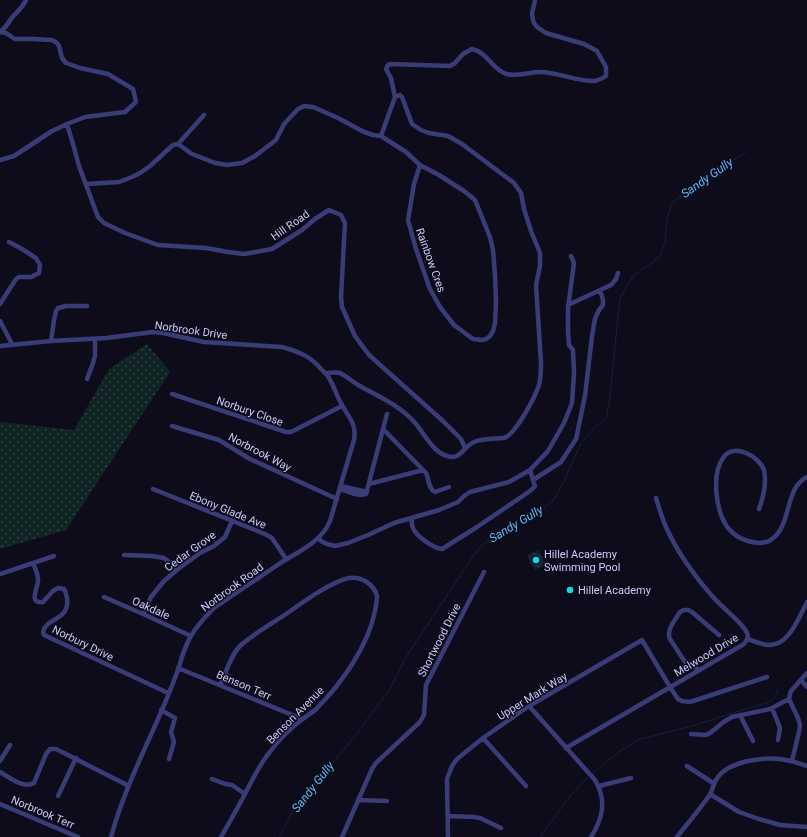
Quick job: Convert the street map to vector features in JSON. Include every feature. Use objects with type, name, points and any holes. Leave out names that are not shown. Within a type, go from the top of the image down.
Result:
[{"type":"street","points":[[0,32],[5,29],[26,0]]},
{"type":"street","points":[[381,136],[395,97],[391,78],[386,69],[386,66],[389,64],[450,66],[455,63],[462,54],[472,49],[481,52],[499,70],[507,74],[519,75],[546,72],[580,80],[594,81],[606,76],[606,67],[597,50],[584,44],[546,33],[537,27],[533,20],[532,14],[535,0]]},
{"type":"street","points":[[0,32],[6,33],[15,38],[52,40],[60,46],[62,58],[66,63],[80,68],[108,74],[133,89],[136,102],[125,112],[85,117],[67,124],[52,131],[14,156],[0,160]]},
{"type":"street","points":[[325,373],[339,373],[404,412],[432,446],[447,457],[455,457],[460,455],[465,448],[473,442],[508,437],[531,403],[538,386],[541,363],[536,285],[540,266],[540,253],[527,216],[521,193],[514,183],[462,144],[448,136],[429,133],[417,128],[412,124],[402,97],[395,97]]},
{"type":"street","name":"Rainbow Cres","points":[[178,144],[192,154],[215,163],[227,165],[242,163],[255,156],[276,140],[284,124],[298,109],[304,106],[313,107],[364,132],[381,136],[406,152],[420,165],[439,175],[475,200],[490,237],[493,250],[495,274],[495,323],[493,331],[486,339],[473,339],[454,325],[440,307],[430,289],[408,220],[414,184],[420,165]]},
{"type":"street","points":[[87,184],[119,182],[140,173],[173,145],[178,144],[204,116]]},
{"type":"street","name":"Hill Road","points":[[67,124],[79,166],[87,184],[98,217],[104,224],[158,245],[206,248],[244,254],[262,251],[272,249],[281,244],[329,210],[341,214],[345,223],[341,289],[342,307],[355,336],[369,355],[457,434],[465,448]]},
{"type":"street","points":[[0,304],[16,279],[19,277],[31,277],[38,273],[40,265],[36,258],[9,242]]},
{"type":"street","points":[[319,538],[327,544],[335,546],[348,543],[394,523],[439,510],[458,502],[470,492],[509,482],[530,470],[548,451],[564,423],[572,403],[574,373],[573,350],[569,345],[568,331],[568,304],[574,263],[571,256]]},
{"type":"street","points":[[568,304],[611,285],[616,279],[618,273]]},
{"type":"street","points":[[533,480],[561,462],[576,438],[585,396],[595,319],[603,305],[600,290]]},
{"type":"street","points":[[51,341],[54,320],[58,308],[66,306],[87,306]]},
{"type":"street","points":[[0,321],[12,344]]},
{"type":"street","name":"Norbrook Drive","points":[[0,346],[51,341],[95,339],[153,332],[204,342],[282,347],[294,350],[307,356],[325,373]]},
{"type":"street","points":[[87,379],[95,356],[95,339]]},
{"type":"street","name":"Norbrook Road","points":[[111,837],[138,761],[162,710],[187,644],[197,626],[214,608],[319,538],[328,528],[355,434],[352,421],[342,406],[330,378],[325,373]]},
{"type":"street","name":"Norbury Close","points":[[172,394],[286,432],[291,432],[342,406]]},
{"type":"street","points":[[340,488],[367,492],[387,414]]},
{"type":"street","name":"Norbrook Way","points":[[172,426],[219,440],[250,459],[337,499]]},
{"type":"street","points":[[383,429],[427,475],[431,490],[433,492],[449,487]]},
{"type":"street","points":[[760,509],[765,482],[762,465],[746,453],[740,451],[727,452],[722,459],[717,472],[715,485],[718,502],[723,519],[728,528],[737,536],[753,543],[761,543],[769,540],[780,530],[794,490],[798,484],[807,477]]},
{"type":"street","points":[[369,484],[423,470]]},
{"type":"street","points":[[412,518],[413,530],[433,547],[442,549],[530,491],[535,486],[530,470]]},
{"type":"street","name":"Ebony Glade Ave","points":[[153,489],[265,534],[272,538],[286,559]]},
{"type":"street","name":"Melwood Drive","points":[[566,748],[744,644],[748,639],[748,633],[712,596],[679,552],[665,526],[656,498]]},
{"type":"street","name":"Cedar Grove","points":[[143,614],[151,598],[164,581],[200,553],[214,546],[225,537],[232,521]]},
{"type":"street","points":[[124,555],[164,558],[178,569]]},
{"type":"street","points":[[0,574],[54,556]]},
{"type":"street","name":"Norbury Drive","points":[[33,563],[39,580],[34,596],[37,602],[41,603],[45,601],[58,588],[62,588],[66,593],[68,602],[66,610],[63,614],[45,627],[43,632],[44,635],[168,694]]},
{"type":"street","name":"Shortwood Drive","points":[[342,837],[369,775],[376,764],[420,722],[424,715],[426,685],[484,572]]},
{"type":"street","name":"Benson Avenue","points":[[220,685],[232,658],[240,646],[254,635],[327,588],[349,578],[360,579],[372,586],[377,598],[372,624],[351,666],[317,709],[302,719],[268,754],[259,767],[221,837]]},
{"type":"street","name":"Oakdale","points":[[104,598],[191,636]]},
{"type":"street","points":[[748,639],[768,645],[776,644],[783,640],[791,631],[807,602]]},
{"type":"street","points":[[698,670],[692,663],[685,662],[669,636],[669,631],[680,612],[682,610],[692,612],[719,635]]},
{"type":"street","name":"Upper Mark Way","points":[[448,837],[448,779],[452,766],[483,738],[528,706],[642,640],[670,687]]},
{"type":"street","name":"Benson Terr","points":[[178,668],[302,719]]},
{"type":"street","points":[[792,761],[800,732],[800,725],[789,699],[791,691],[807,673]]},
{"type":"street","points":[[670,687],[678,699],[690,702],[767,677]]},
{"type":"street","points":[[801,680],[807,687]]},
{"type":"street","points":[[691,734],[710,734],[728,718],[772,708],[789,699]]},
{"type":"street","points":[[528,706],[599,786],[602,797],[602,808],[596,828],[590,837]]},
{"type":"street","points":[[772,708],[780,728],[778,740]]},
{"type":"street","points":[[162,710],[175,718],[171,732],[174,742],[169,759]]},
{"type":"street","points":[[740,715],[752,741]]},
{"type":"street","points":[[483,738],[526,786]]},
{"type":"street","points":[[0,761],[10,745]]},
{"type":"street","points":[[0,772],[21,784],[30,785],[34,783],[46,754],[50,749],[56,749],[129,786]]},
{"type":"street","points":[[58,796],[76,758]]},
{"type":"street","points":[[677,837],[710,794],[713,783],[718,776],[728,767],[742,762],[766,759],[792,761],[807,766]]},
{"type":"street","points":[[687,766],[713,783]]},
{"type":"street","points":[[599,786],[631,778]]},
{"type":"street","points":[[212,779],[232,785],[245,794]]},
{"type":"street","points":[[710,794],[740,812],[759,819],[780,825],[807,827]]},
{"type":"street","points":[[358,800],[386,801]]},
{"type":"street","name":"Norbrook Terr","points":[[0,804],[78,837]]},
{"type":"street","points":[[448,816],[480,818],[501,828]]},
{"type":"green space","points":[[147,344],[170,372],[66,530],[0,549],[0,422],[74,430],[109,369]]},
{"type":"water","name":"Hillel Academy Swimming Pool","points":[[538,550],[546,564],[535,570],[527,556]]},
{"type":"waterway","name":"Sandy Gully","points":[[279,837],[294,809],[355,736],[390,689],[406,657],[473,556],[483,544],[538,512],[553,501],[564,481],[581,443],[596,426],[606,418],[609,405],[620,298],[633,276],[660,256],[665,242],[667,219],[672,203],[689,189],[747,151]]},
{"type":"waterway","points":[[593,773],[617,753],[638,740],[692,726],[770,702],[775,697],[778,689]]},
{"type":"waterway","points":[[540,837],[568,799],[587,778]]},
{"type":"place","name":"Hillel Academy Swimming Pool","points":[[536,560]]},
{"type":"place","name":"Hillel Academy","points":[[570,590]]}]
